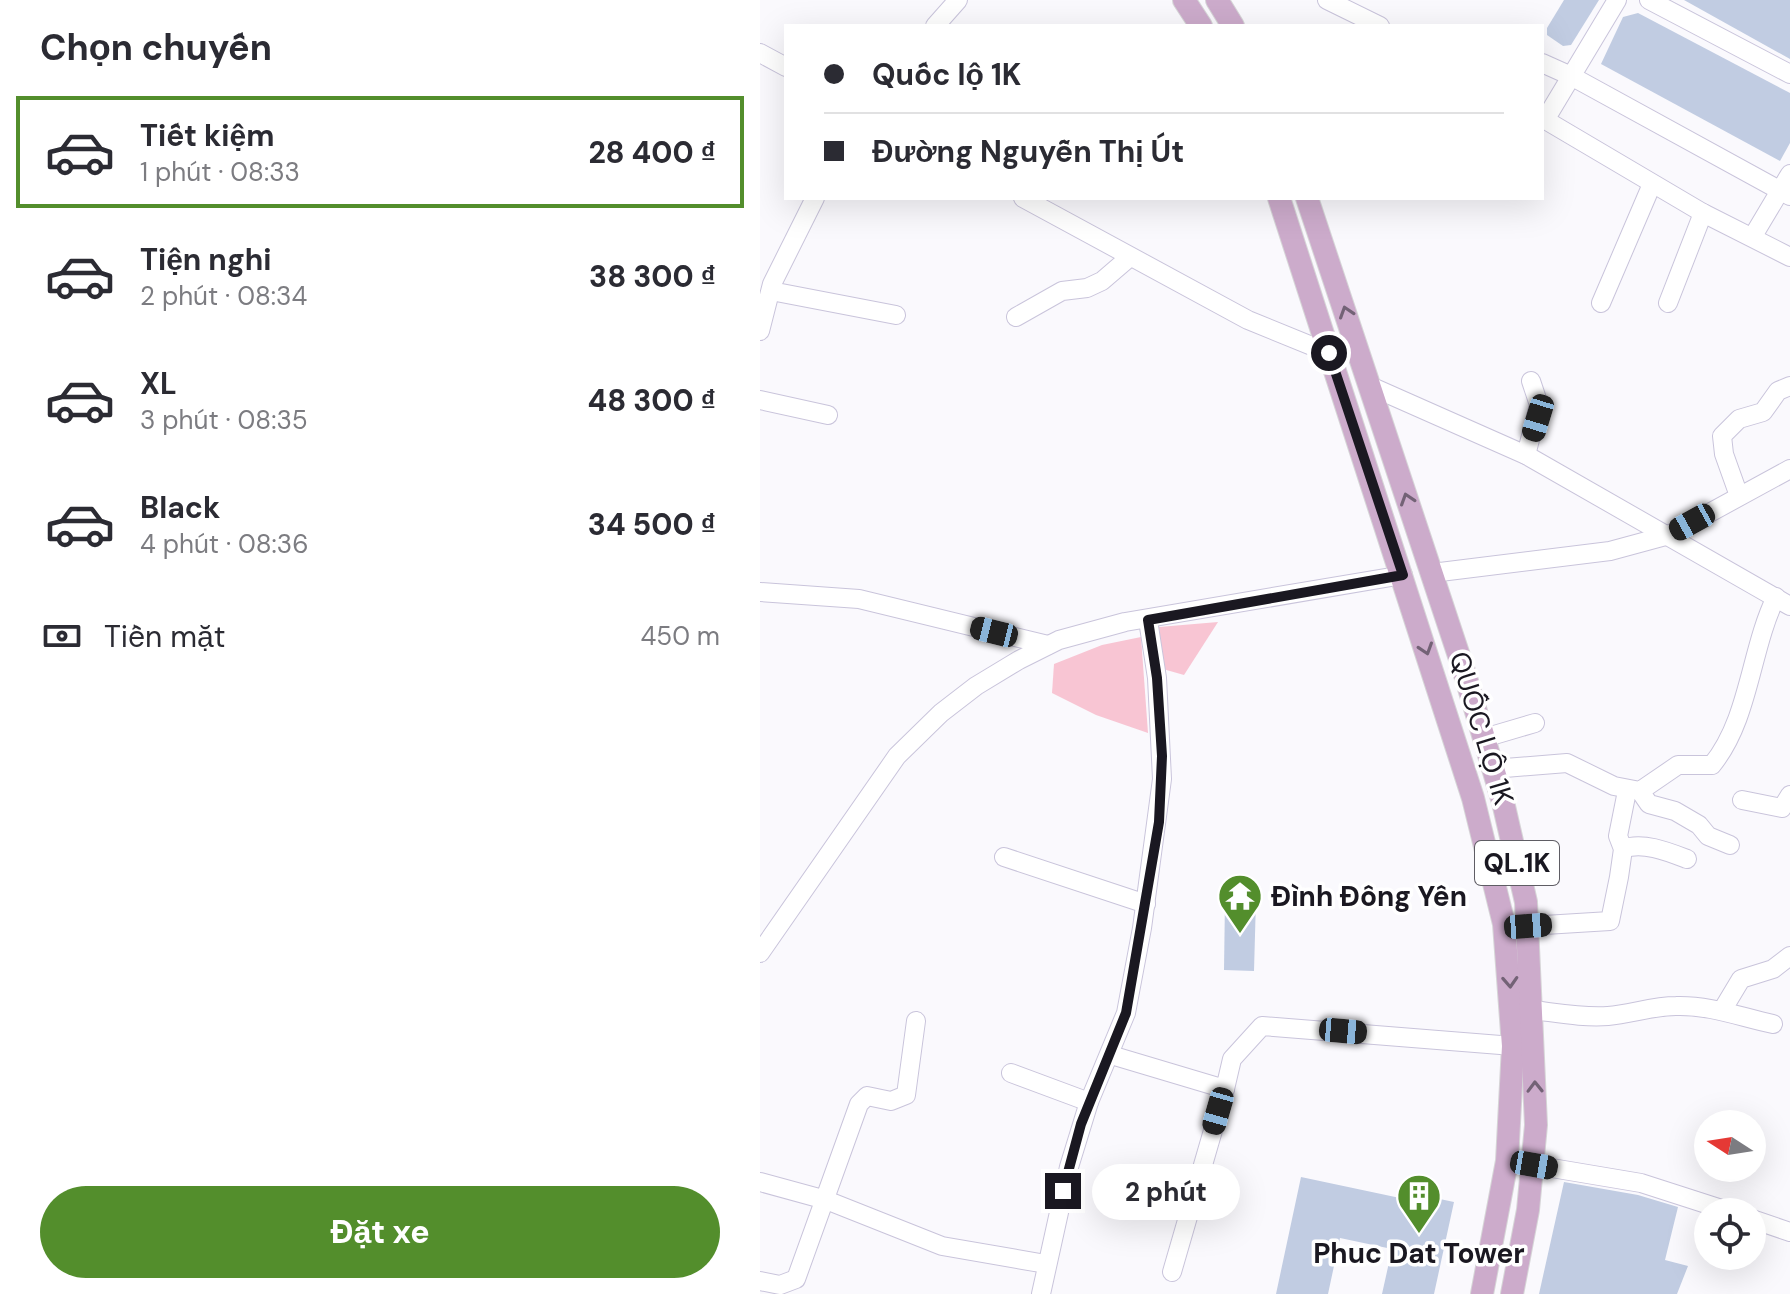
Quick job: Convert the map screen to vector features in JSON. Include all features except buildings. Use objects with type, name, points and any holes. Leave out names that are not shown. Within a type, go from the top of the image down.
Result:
[{"type":"main road","points":[[1184,0],[1200,24]]},
{"type":"main road","name":"QUỐC LỘ 1K","points":[[1280,200],[1403,575],[1473,798],[1498,893],[1508,963],[1513,1046],[1507,1161],[1482,1294]]},
{"type":"main road","name":"QUỐC LỘ 1K","points":[[1308,200],[1484,738],[1528,926],[1533,1010],[1534,1165],[1512,1294]]},
{"type":"main road","points":[[1507,1161],[1534,1165]]},
{"type":"street","points":[[937,24],[958,0]]},
{"type":"street","points":[[1327,0],[1376,24]]},
{"type":"street","points":[[1617,0],[1544,119],[1703,213],[1790,257]]},
{"type":"street","points":[[1649,0],[1790,74]]},
{"type":"street","points":[[1202,24],[1225,8]]},
{"type":"street","points":[[760,53],[784,66]]},
{"type":"street","points":[[1544,64],[1787,187],[1753,236]]},
{"type":"street","points":[[1601,303],[1652,184]]},
{"type":"street","points":[[760,331],[771,291],[814,200]]},
{"type":"street","points":[[1027,200],[1261,327],[1329,353]]},
{"type":"street","points":[[1668,303],[1703,213]]},
{"type":"street","points":[[1016,317],[1062,291],[1087,288],[1102,281],[1130,257]]},
{"type":"street","points":[[771,291],[896,315]]},
{"type":"street","points":[[1526,455],[1539,405],[1531,381]]},
{"type":"street","points":[[1370,386],[1526,455],[1783,601],[1761,627],[1731,736],[1712,765],[1670,768],[1634,791],[1618,836],[1623,849],[1610,921],[1528,926]]},
{"type":"street","points":[[1739,496],[1724,454],[1722,436],[1739,419],[1763,412],[1778,391],[1790,386]]},
{"type":"street","points":[[760,400],[828,415]]},
{"type":"street","points":[[1432,573],[1610,551],[1669,535],[1790,469]]},
{"type":"street","points":[[760,953],[897,756],[941,713],[976,686],[1048,645],[1125,622],[1403,575]]},
{"type":"street","points":[[760,592],[859,599],[1048,645]]},
{"type":"street","points":[[1041,1294],[1069,1167],[1089,1102],[1126,1013],[1146,904],[1162,779],[1157,678],[1148,620]]},
{"type":"street","points":[[1484,738],[1535,723]]},
{"type":"street","points":[[1493,769],[1567,763],[1634,791],[1649,804],[1675,811],[1699,825],[1708,836],[1730,845]]},
{"type":"street","points":[[1742,800],[1782,808],[1790,795]]},
{"type":"street","points":[[1623,849],[1635,846],[1687,859]]},
{"type":"street","points":[[1004,857],[1146,904]]},
{"type":"street","points":[[1723,1009],[1741,979],[1773,969],[1790,956]]},
{"type":"street","points":[[1533,1010],[1604,1017],[1661,1007],[1688,1006],[1714,1012],[1723,1009],[1773,1024]]},
{"type":"street","points":[[764,1286],[790,1284],[796,1279],[863,1099],[891,1101],[906,1095],[916,1021]]},
{"type":"street","points":[[1172,1272],[1232,1059],[1262,1026],[1513,1046]]},
{"type":"street","points":[[1111,1055],[1225,1089]]},
{"type":"street","points":[[1011,1073],[1089,1102]]},
{"type":"street","points":[[1534,1165],[1641,1183],[1694,1200]]},
{"type":"street","points":[[760,1182],[826,1200],[942,1246],[1046,1264]]},
{"type":"street","points":[[1766,1224],[1790,1232]]},
{"type":"shaded area","points":[[1218,622],[1184,675],[1163,669],[1159,627]]},
{"type":"shaded area","points":[[1141,637],[1148,733],[1096,715],[1052,693],[1054,664],[1102,645]]},
{"type":"place","name":"Đình Đông Yên","points":[[1240,935]]},
{"type":"place","name":"Phuc Dat Tower","points":[[1419,1235]]},
{"type":"route","points":[[1063,1191],[1081,1124],[1126,1013],[1159,822],[1162,756],[1157,678],[1148,620],[1403,575],[1329,353]]}]
